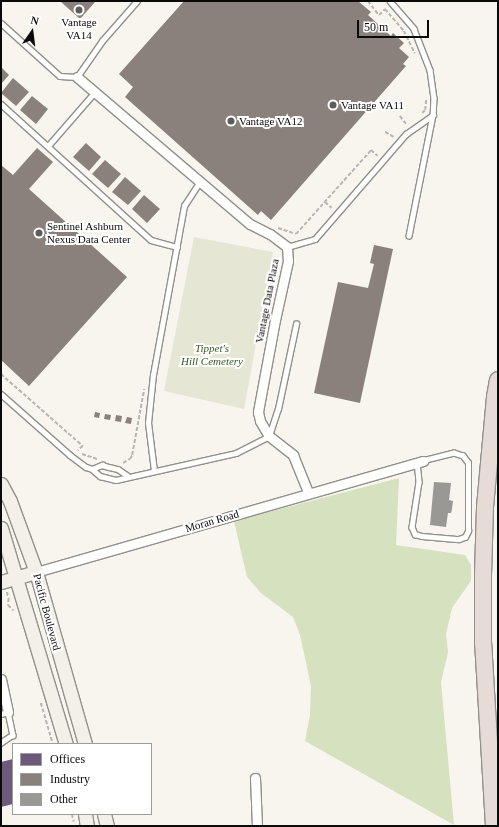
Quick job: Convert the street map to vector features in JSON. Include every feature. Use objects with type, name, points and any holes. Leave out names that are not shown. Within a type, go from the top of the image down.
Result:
[{"type":"highway","points":[[494,826],[483,643],[483,583],[485,507],[495,396],[498,380]]},
{"type":"main road","name":"Pacific Boulevard","points":[[1,484],[10,501],[36,572],[85,743]]},
{"type":"main road","name":"Pacific Boulevard","points":[[1,528],[66,743]]},
{"type":"main road","name":"Moran Road","points":[[1,582],[36,572]]},
{"type":"main road","points":[[85,815],[87,826]]},
{"type":"main road","points":[[104,815],[107,826]]},
{"type":"street","name":"Vantage Data Plaza","points":[[77,77],[199,183],[250,224],[270,234],[287,247],[288,261],[275,320],[258,412],[260,421],[269,436],[293,455],[308,492]]},
{"type":"street","name":"Moran Road","points":[[36,572],[308,492],[420,461]]},
{"type":"street","points":[[1,680],[5,713]]},
{"type":"street","points":[[255,778],[257,826]]},
{"type":"lane","points":[[1,23],[60,76],[77,77],[102,41],[137,1]]},
{"type":"lane","points":[[390,1],[414,29],[430,70],[434,98],[433,115],[409,236]]},
{"type":"lane","points":[[48,146],[95,92]]},
{"type":"lane","points":[[1,104],[151,240],[176,247]]},
{"type":"lane","points":[[287,247],[315,239],[406,134],[433,115]]},
{"type":"lane","points":[[154,471],[148,423],[153,375],[184,206],[199,183]]},
{"type":"lane","points":[[1,394],[70,455],[100,476],[107,478],[116,480],[128,476],[236,453],[269,436],[278,409],[296,324]]},
{"type":"lane","points":[[454,454],[463,456],[468,464],[468,531],[465,537],[459,539],[415,534],[412,526],[419,482],[420,461],[454,454]]},
{"type":"lane","points":[[92,469],[102,466],[109,467],[118,469],[128,476]]},
{"type":"lane","points":[[1,743],[13,735],[5,713]]},
{"type":"path","points":[[369,1],[379,15],[385,9],[404,31],[418,59]]},
{"type":"path","points":[[419,117],[425,110],[426,98]]},
{"type":"path","points":[[400,116],[407,125]]},
{"type":"path","points":[[402,129],[413,121]]},
{"type":"path","points":[[386,132],[393,137],[398,133]]},
{"type":"path","points":[[273,226],[296,234],[371,150],[378,156]]},
{"type":"path","points":[[325,202],[338,213]]},
{"type":"path","points":[[1,374],[83,446],[78,452],[99,459]]},
{"type":"path","points":[[120,464],[130,459],[132,455],[144,386]]},
{"type":"path","points":[[1,582],[10,598],[8,605],[16,617]]},
{"type":"path","points":[[40,698],[53,743]]},
{"type":"path","points":[[72,815],[75,826]]},
{"type":"green space","name":"Tippet's Hill Cemetery","points":[[194,237],[273,252],[244,409],[164,391]]},
{"type":"green space","points":[[399,478],[396,545],[465,555],[471,565],[471,581],[452,608],[446,634],[448,652],[441,682],[454,825],[305,741],[310,715],[311,686],[300,635],[293,617],[261,593],[247,577],[234,521]]},
{"type":"building: Offices","points":[[12,759],[12,804],[1,807],[1,762]]},
{"type":"building: Industry","name":"Vantage VA14","points":[[60,1],[96,1],[80,19]]},
{"type":"building: Industry","points":[[184,1],[358,1],[371,12],[368,15],[391,36],[393,33],[404,43],[399,48],[409,57],[403,64],[406,66],[271,220],[261,211],[258,215],[125,97],[133,87],[119,74]]},
{"type":"building: Industry","points":[[1,67],[9,75],[1,84]]},
{"type":"building: Industry","points":[[13,78],[29,92],[16,106],[1,93]]},
{"type":"building: Industry","points":[[32,96],[48,109],[36,124],[20,110]]},
{"type":"building: Industry","points":[[86,143],[101,157],[89,171],[73,157]]},
{"type":"building: Industry","name":"Sentinel Ashburn Nexus Data Center","points":[[37,148],[53,162],[29,189],[127,277],[29,386],[1,360],[1,165],[13,175]]},
{"type":"building: Industry","points":[[105,160],[121,174],[108,188],[92,174]]},
{"type":"building: Industry","points":[[125,177],[141,191],[128,205],[112,192]]},
{"type":"building: Industry","points":[[144,195],[160,209],[147,223],[132,209]]},
{"type":"building: Industry","points":[[374,245],[393,249],[360,403],[314,393],[338,282],[368,288],[374,264],[370,263]]},
{"type":"building: Industry","points":[[95,412],[100,413],[99,418],[94,417]]},
{"type":"building: Industry","points":[[105,414],[111,415],[110,420],[104,419]]},
{"type":"building: Industry","points":[[116,415],[122,416],[121,422],[115,421]]},
{"type":"building: Industry","points":[[127,417],[132,418],[131,424],[125,423]]},
{"type":"building: Other","points":[[434,482],[451,483],[449,500],[453,501],[451,513],[448,513],[446,527],[430,525]]},
{"type":"place","name":"Vantage VA14","points":[[79,10]]},
{"type":"place","name":"Vantage VA11","points":[[333,105]]},
{"type":"place","name":"Vantage VA12","points":[[231,121]]},
{"type":"place","name":"Sentinel Ashburn Nexus Data Center","points":[[39,233]]}]
